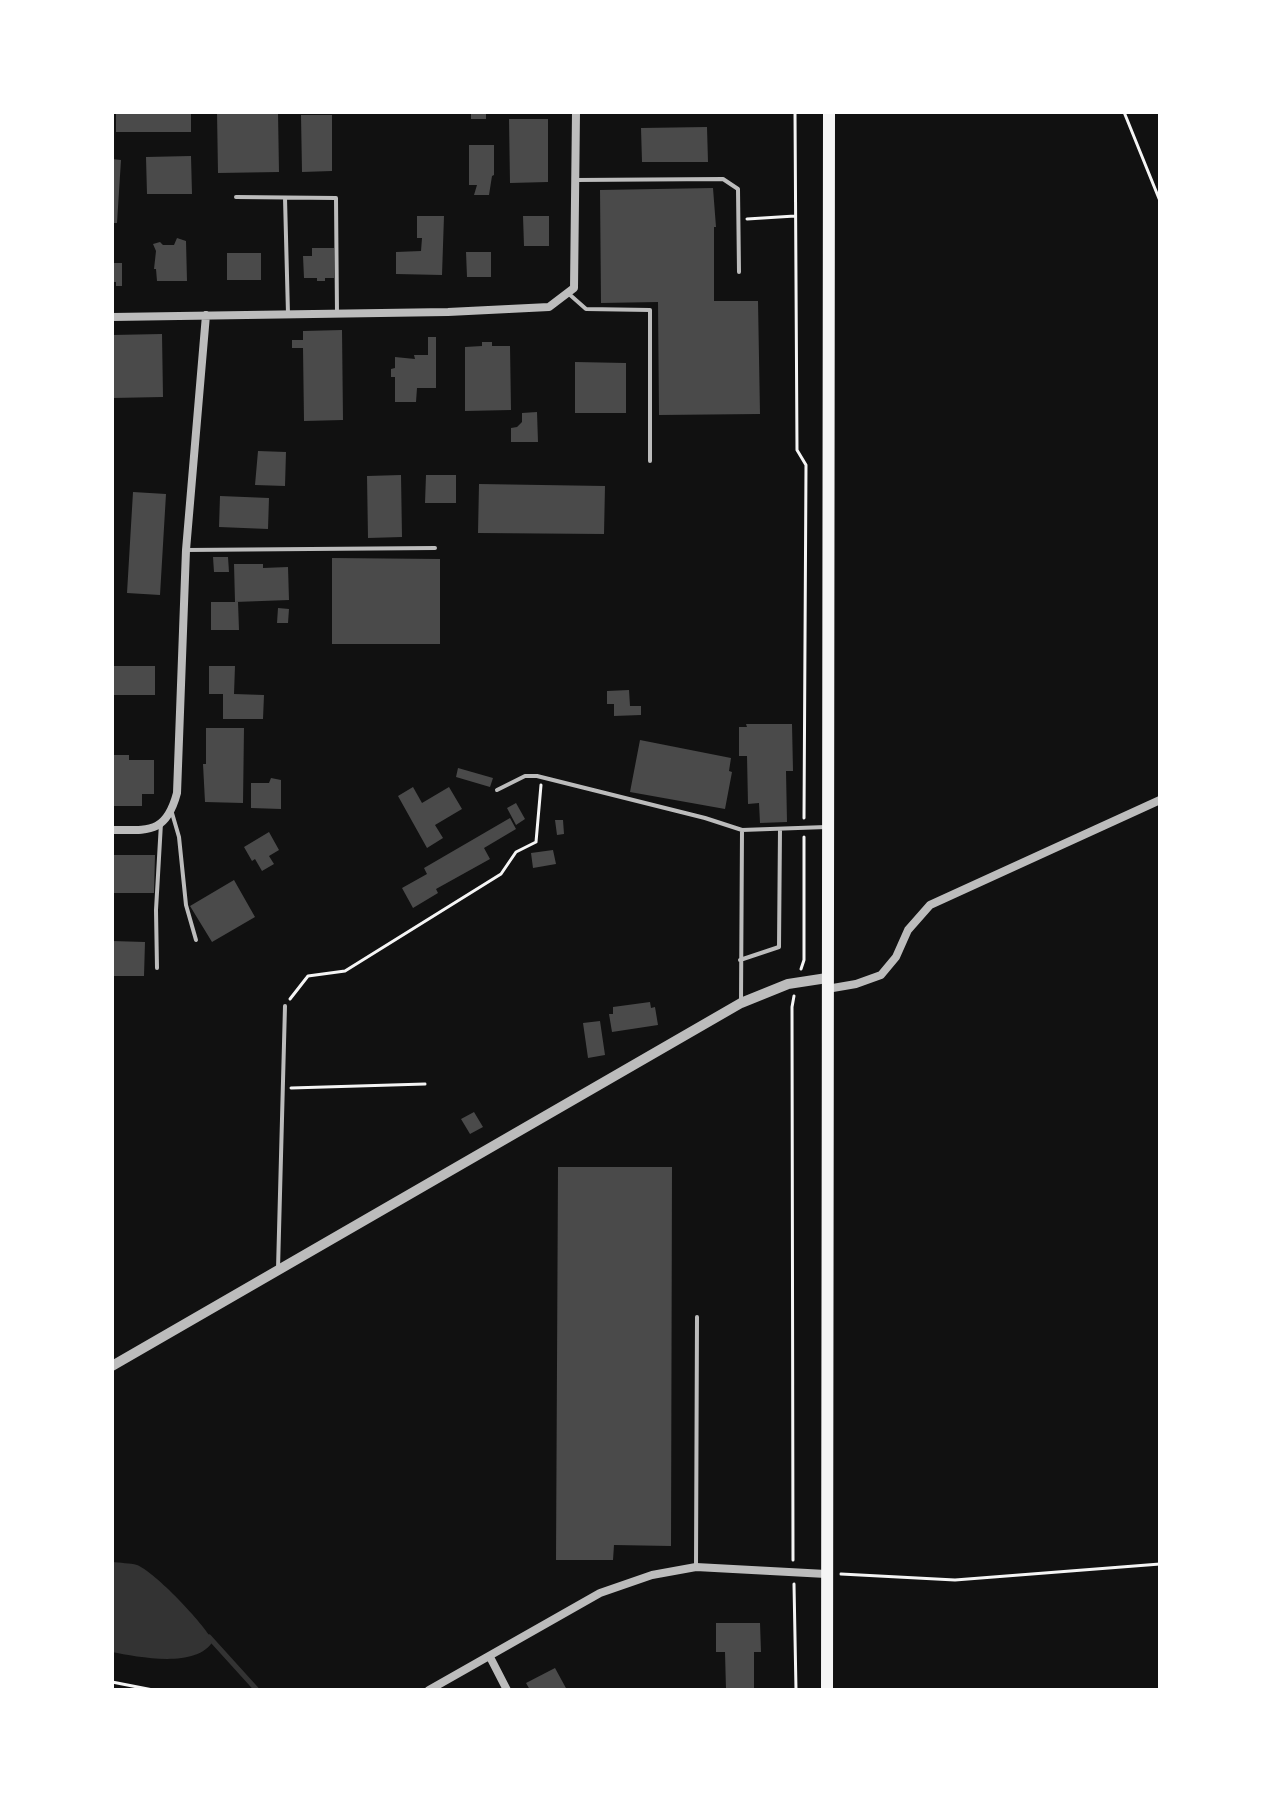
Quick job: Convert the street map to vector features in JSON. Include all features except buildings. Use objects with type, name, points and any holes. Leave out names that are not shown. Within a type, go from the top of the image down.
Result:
[{"type":"main road","points":[[827,1690],[829,112]]},
{"type":"street","points":[[112,317],[549,307],[574,288],[576,112]]},
{"type":"street","points":[[112,830],[148,830],[161,823],[172,813],[177,793],[186,550],[206,315]]},
{"type":"street","points":[[112,1366],[741,1003],[798,982],[856,984],[881,975],[896,957],[908,930],[930,905],[1160,800]]},
{"type":"street","points":[[429,1690],[600,1593],[652,1575],[696,1567],[826,1574]]},
{"type":"street","points":[[490,1657],[507,1690]]},
{"type":"lane","points":[[576,180],[723,179],[738,189],[739,272]]},
{"type":"lane","points":[[236,197],[336,198],[337,313]]},
{"type":"lane","points":[[285,198],[288,314]]},
{"type":"lane","points":[[568,293],[586,309],[650,310],[650,461]]},
{"type":"lane","points":[[186,550],[435,548]]},
{"type":"lane","points":[[497,790],[525,776],[705,818],[742,830],[828,827]]},
{"type":"lane","points":[[172,813],[179,837],[186,905],[196,940]]},
{"type":"lane","points":[[157,968],[156,910],[161,823]]},
{"type":"lane","points":[[740,960],[779,947],[780,829]]},
{"type":"lane","points":[[741,1003],[742,830]]},
{"type":"lane","points":[[278,1271],[285,1006]]},
{"type":"lane","points":[[696,1567],[697,1317]]},
{"type":"path","points":[[795,112],[797,450],[806,465],[804,960],[792,1007],[796,1690]]},
{"type":"path","points":[[1124,112],[1160,201]]},
{"type":"path","points":[[739,219],[795,216]]},
{"type":"path","points":[[285,1006],[308,976],[345,971],[501,874],[516,852],[536,842],[540,778]]},
{"type":"path","points":[[283,1089],[425,1084]]},
{"type":"path","points":[[826,1574],[955,1580],[1160,1564]]},
{"type":"path","points":[[112,1682],[153,1690]]},
{"type":"shaded area","points":[[112,1562],[137,1565],[145,1570],[190,1611],[213,1641],[205,1650],[181,1658],[151,1658],[112,1652]]},
{"type":"waterway","points":[[209,1637],[257,1690]]}]
